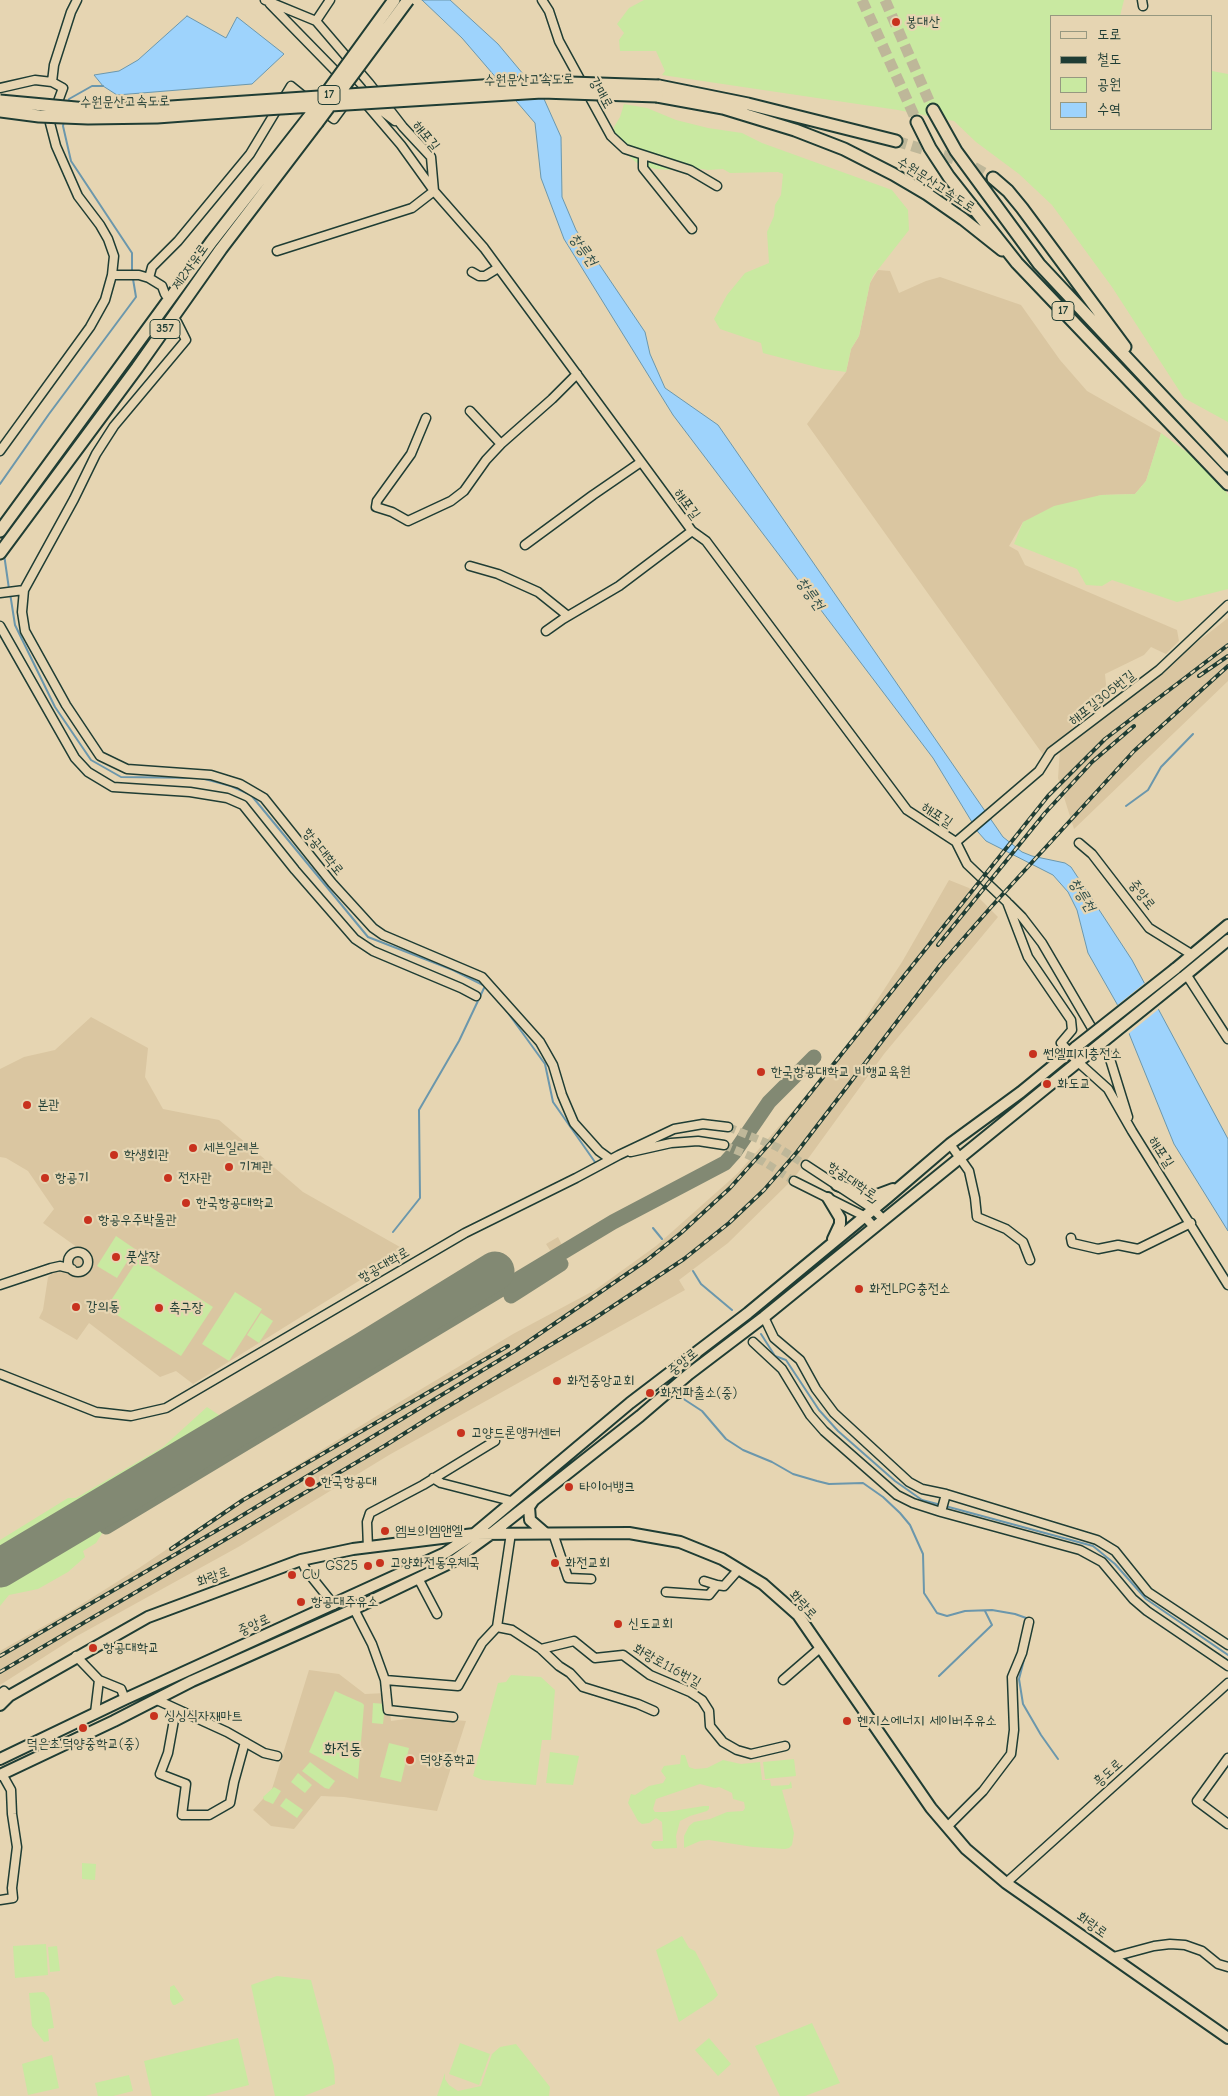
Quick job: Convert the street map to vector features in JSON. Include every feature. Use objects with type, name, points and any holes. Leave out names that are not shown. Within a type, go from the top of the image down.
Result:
[{"type":"highway","name":"제2자유로","points":[[0,553],[138,368],[313,120],[394,0]]},
{"type":"highway","name":"제2자유로","points":[[0,531],[212,241],[313,120],[408,0]]},
{"type":"highway","name":"수원문산고속도로","points":[[0,101],[87,109],[156,108],[540,82],[658,91],[748,104],[896,141]]},
{"type":"highway","name":"수원문산고속도로","points":[[0,111],[39,116],[157,118],[265,109],[542,92],[658,91],[795,130],[844,149],[894,174],[927,194],[963,219],[1017,263]]},
{"type":"highway","name":"수원문산고속도로","points":[[933,110],[956,151],[1038,264],[1228,466]]},
{"type":"highway","name":"수원문산고속도로","points":[[917,122],[930,148],[949,177],[1017,263],[1228,484]]},
{"type":"highway","name":"수원문산고속도로","points":[[992,178],[1008,191],[1022,208],[1161,394]]},
{"type":"main road","points":[[1181,973],[1191,954],[1228,925]]},
{"type":"main road","points":[[1181,973],[1228,940]]},
{"type":"main road","name":"중앙로","points":[[0,1759],[125,1699],[445,1553],[474,1534],[630,1403],[748,1313],[950,1144],[1021,1092],[1073,1050],[1181,973]]},
{"type":"main road","name":"중앙로","points":[[1,1774],[157,1700],[192,1680],[354,1609],[452,1562],[492,1533],[764,1317],[1081,1060],[1181,973]]},
{"type":"main road","points":[[838,1185],[854,1192],[872,1195],[887,1192],[903,1184]]},
{"type":"main road","points":[[828,1198],[840,1218],[838,1230],[830,1244]]},
{"type":"main road","points":[[538,1496],[530,1504],[529,1516],[532,1523],[550,1533]]},
{"type":"main road","name":"화랑로","points":[[0,1705],[4,1695],[148,1617],[301,1560],[353,1548],[368,1548],[492,1533],[629,1533],[680,1542],[722,1559],[763,1584],[798,1616],[931,1808],[966,1849],[1006,1883],[1228,2038]]},
{"type":"main road","points":[[419,1542],[429,1546],[430,1554],[424,1562]]},
{"type":"street","points":[[52,82],[58,54],[71,12],[77,0]]},
{"type":"street","points":[[316,22],[330,0]]},
{"type":"street","name":"강매로","points":[[542,0],[550,11],[559,41],[611,136],[625,149],[690,170],[717,186]]},
{"type":"street","points":[[266,1],[354,90],[401,145],[434,191],[412,208],[277,251]]},
{"type":"street","name":"해포길","points":[[266,1],[316,22],[369,83],[403,127],[431,157],[434,191],[484,248],[692,531],[706,542],[907,810],[956,842],[967,864],[1007,902],[1028,957],[1071,1020],[1072,1030],[1061,1043],[1073,1050],[1108,1089],[1228,1285]]},
{"type":"street","points":[[0,88],[35,80],[52,82],[63,88],[50,123],[56,146],[78,196],[100,224],[114,256],[112,275],[105,300],[90,327],[0,451]]},
{"type":"street","points":[[149,278],[152,266],[178,242],[250,154],[291,86],[334,119],[354,90]]},
{"type":"street","points":[[354,90],[403,127]]},
{"type":"street","points":[[643,155],[643,168],[692,229]]},
{"type":"street","points":[[472,272],[479,276],[486,276],[498,268]]},
{"type":"street","points":[[112,275],[139,275],[149,278],[162,286],[165,294]]},
{"type":"street","points":[[0,593],[20,590],[74,500],[96,454],[114,426],[186,340],[177,322]]},
{"type":"street","points":[[426,418],[411,454],[377,501],[376,507],[392,512],[408,521],[451,501],[464,491],[486,460],[501,444],[577,374]]},
{"type":"street","points":[[470,411],[501,444]]},
{"type":"street","points":[[525,545],[641,462]]},
{"type":"street","points":[[546,631],[619,586],[692,531]]},
{"type":"street","points":[[470,566],[498,574],[538,592],[568,616]]},
{"type":"street","name":"항공대학로","points":[[0,1374],[96,1412],[131,1416],[166,1408],[465,1233],[608,1161],[574,1123],[562,1095],[553,1065],[540,1042],[482,977],[382,936],[332,884],[264,798],[240,784],[210,775],[127,769],[100,756],[66,705],[25,631],[20,590]]},
{"type":"street","name":"해포길305번길","points":[[956,842],[970,828],[1039,771],[1051,752],[1159,670],[1228,604]]},
{"type":"street","points":[[0,626],[75,758],[88,772],[113,787],[190,792],[227,798],[243,805],[295,870],[355,939],[373,951],[476,996]]},
{"type":"street","name":"중앙로","points":[[1079,843],[1092,854],[1149,928],[1191,954]]},
{"type":"street","points":[[1007,902],[1022,917],[1042,943],[1110,1059],[1132,1131]]},
{"type":"street","points":[[1181,973],[1228,1039]]},
{"type":"street","points":[[608,1161],[674,1129],[703,1124],[728,1127]]},
{"type":"street","points":[[619,1154],[698,1140],[724,1145]]},
{"type":"street","points":[[950,1144],[969,1171],[977,1217],[1006,1229],[1023,1242],[1030,1260]]},
{"type":"street","name":"항공대학로","points":[[806,1165],[873,1209],[883,1219]]},
{"type":"street","name":"항공대학로","points":[[794,1181],[864,1216],[874,1227]]},
{"type":"street","points":[[1072,1238],[1072,1243],[1098,1249],[1118,1245],[1138,1249],[1191,1224]]},
{"type":"street","points":[[0,1285],[60,1266],[77,1272],[83,1270],[87,1265],[87,1259],[84,1254],[78,1252],[72,1254],[69,1260],[72,1269]]},
{"type":"street","points":[[51,1268],[56,1262],[69,1260]]},
{"type":"street","points":[[764,1317],[774,1338],[800,1360],[816,1389],[834,1413],[909,1482],[922,1489],[946,1494],[1097,1540],[1115,1551],[1148,1592],[1228,1645]]},
{"type":"street","points":[[753,1342],[782,1369],[810,1415],[824,1431],[897,1495],[913,1503],[941,1512],[1080,1550],[1102,1562],[1133,1599],[1147,1611],[1228,1666]]},
{"type":"street","points":[[368,1548],[367,1522],[370,1513],[495,1441]]},
{"type":"street","points":[[433,1478],[441,1483],[511,1501]]},
{"type":"street","points":[[941,1512],[946,1494]]},
{"type":"street","points":[[385,1680],[458,1686],[482,1643],[497,1627],[511,1533]]},
{"type":"street","points":[[550,1533],[568,1578],[591,1579]]},
{"type":"street","points":[[301,1560],[306,1570],[334,1605]]},
{"type":"street","points":[[704,1581],[717,1586],[724,1586],[739,1569]]},
{"type":"street","points":[[418,1578],[437,1614]]},
{"type":"street","points":[[666,1592],[709,1595],[717,1586]]},
{"type":"street","points":[[354,1609],[372,1644],[385,1680],[388,1710],[453,1717]]},
{"type":"street","points":[[947,1827],[983,1791],[1012,1754],[1014,1730],[1012,1677],[1022,1653],[1029,1622]]},
{"type":"street","points":[[497,1627],[512,1630],[541,1649],[559,1666],[570,1673],[583,1687],[638,1704],[654,1711]]},
{"type":"street","name":"화랑로116번길","points":[[541,1649],[574,1642],[595,1658],[623,1656],[650,1674],[690,1692],[702,1700],[709,1711],[710,1726],[722,1742],[737,1750],[751,1754],[785,1746]]},
{"type":"street","points":[[783,1680],[820,1648]]},
{"type":"street","points":[[76,1656],[99,1680],[120,1689],[125,1699]]},
{"type":"street","points":[[95,1714],[99,1680]]},
{"type":"street","name":"흥도로","points":[[1006,1883],[1228,1683]]},
{"type":"street","points":[[157,1700],[264,1753],[277,1756]]},
{"type":"street","points":[[176,1709],[168,1753],[160,1774],[186,1784],[182,1815],[209,1815],[230,1803],[245,1742]]},
{"type":"street","points":[[1228,1758],[1197,1801],[1228,1824]]},
{"type":"street","name":"중앙로","points":[[0,1900],[14,1898],[12,1888],[16,1839],[11,1790],[1,1774]]},
{"type":"street","points":[[1113,1957],[1154,1946],[1185,1945],[1202,1951],[1218,1964],[1228,1967]]},
{"type":"shaded area","points":[[878,270],[890,271],[899,293],[940,277],[1021,305],[1060,360],[1087,391],[1161,433],[1146,481],[1135,494],[1101,495],[1023,522],[1009,546],[1018,551],[1025,565],[1177,630],[1179,641],[1166,654],[1151,647],[1144,655],[1105,674],[1107,694],[1044,756],[807,424],[846,372],[851,349],[859,336],[870,283]]},
{"type":"shaded area","points":[[1228,618],[1228,681],[1074,829],[1058,778],[1060,750]]},
{"type":"shaded area","points":[[949,880],[969,888],[998,917],[884,1054],[794,1178],[728,1243],[679,1280],[685,1290],[389,1455],[240,1546],[77,1636],[0,1685],[0,1651],[74,1609],[237,1502],[388,1409],[513,1334],[595,1290],[656,1246],[737,1174],[840,1057],[902,962]]},
{"type":"shaded area","name":"한국항공대학교","points":[[91,1017],[148,1048],[145,1077],[163,1109],[219,1120],[303,1192],[407,1251],[193,1384],[176,1371],[160,1377],[89,1323],[77,1340],[39,1318],[43,1310],[48,1277],[81,1250],[43,1223],[54,1209],[28,1171],[6,1158],[0,1157],[0,1069],[24,1057],[55,1050]]},
{"type":"shaded area","points":[[558,1237],[564,1249],[553,1255],[546,1244]]},
{"type":"shaded area","points":[[309,1670],[339,1674],[365,1694],[386,1693],[391,1721],[419,1717],[466,1721],[437,1811],[344,1797],[321,1796],[294,1829],[271,1826],[253,1810],[272,1789]]},
{"type":"green space","points":[[644,0],[1124,0],[1120,15],[1050,15],[1050,130],[1213,130],[1213,71],[1228,74],[1228,422],[1184,398],[1112,287],[1052,205],[1019,174],[976,142],[954,121],[898,110],[662,75],[665,71],[656,51],[620,51],[619,40],[624,33],[617,24],[629,8]]},
{"type":"green space","points":[[624,104],[647,108],[676,120],[708,128],[742,133],[762,143],[892,190],[908,210],[909,230],[873,276],[859,336],[851,349],[846,372],[824,369],[763,353],[761,343],[720,329],[714,319],[727,295],[745,273],[769,263],[767,232],[774,216],[775,205],[781,195],[783,174],[778,172],[730,173],[723,169],[708,170],[695,168],[678,161],[674,170],[655,169],[637,163],[621,149],[614,135],[614,127],[620,117]]},
{"type":"green space","points":[[1161,433],[1204,465],[1221,482],[1228,495],[1228,589],[1177,602],[1112,580],[1102,586],[1086,585],[1077,569],[1014,544],[1023,522],[1054,506],[1101,495],[1135,494],[1146,481]]},
{"type":"green space","name":"풋살장","points":[[116,1236],[135,1249],[117,1278],[97,1266]]},
{"type":"green space","name":"축구장","points":[[138,1259],[213,1307],[181,1356],[106,1308]]},
{"type":"green space","points":[[235,1292],[262,1309],[229,1361],[202,1344]]},
{"type":"green space","points":[[261,1313],[273,1321],[259,1343],[247,1335]]},
{"type":"green space","points":[[207,1407],[222,1417],[225,1423],[0,1557],[0,1540],[68,1498],[76,1498],[163,1447]]},
{"type":"green space","points":[[105,1513],[107,1520],[100,1525],[103,1532],[96,1543],[83,1551],[85,1557],[68,1572],[38,1589],[9,1595],[0,1606],[0,1576]]},
{"type":"green space","points":[[511,1675],[541,1677],[555,1690],[551,1740],[542,1740],[536,1785],[483,1780],[473,1776],[498,1683],[506,1682]]},
{"type":"green space","points":[[335,1691],[364,1705],[358,1779],[309,1752]]},
{"type":"green space","points":[[373,1703],[385,1704],[383,1724],[372,1723]]},
{"type":"green space","points":[[389,1743],[409,1748],[401,1782],[380,1777]]},
{"type":"green space","points":[[550,1752],[579,1756],[573,1785],[546,1783]]},
{"type":"green space","points":[[681,1755],[685,1755],[689,1767],[695,1769],[707,1768],[723,1760],[741,1764],[760,1762],[762,1780],[770,1780],[771,1786],[789,1785],[791,1781],[792,1788],[782,1790],[794,1833],[792,1845],[785,1849],[753,1847],[709,1840],[700,1841],[684,1848],[684,1836],[689,1826],[694,1822],[710,1819],[727,1812],[743,1811],[745,1808],[744,1802],[733,1799],[732,1793],[719,1787],[715,1788],[700,1784],[656,1799],[653,1809],[655,1812],[704,1806],[709,1806],[709,1809],[680,1821],[676,1836],[677,1848],[654,1849],[651,1845],[653,1841],[663,1841],[662,1822],[656,1818],[649,1823],[642,1824],[638,1821],[628,1803],[631,1794],[635,1795],[649,1786],[663,1783],[666,1778],[661,1771],[664,1766],[680,1764]]},
{"type":"green space","points":[[794,1759],[796,1776],[765,1779],[763,1762]]},
{"type":"green space","points":[[310,1762],[335,1781],[329,1789],[302,1771]]},
{"type":"green space","points":[[298,1773],[312,1785],[305,1793],[291,1782]]},
{"type":"green space","points":[[274,1787],[281,1791],[273,1804],[264,1800],[263,1797]]},
{"type":"green space","points":[[286,1798],[303,1810],[297,1818],[280,1806]]},
{"type":"green space","points":[[82,1863],[96,1864],[95,1880],[82,1879]]},
{"type":"green space","points":[[682,1936],[689,1948],[695,1951],[718,1995],[679,2022],[656,1950]]},
{"type":"green space","points":[[46,1944],[48,1975],[15,1978],[13,1946]]},
{"type":"green space","points":[[57,1946],[60,1971],[50,1972],[48,1947]]},
{"type":"green space","points":[[277,1976],[311,1980],[334,2067],[335,2084],[304,2096],[275,2096],[251,1985]]},
{"type":"green space","points":[[174,1985],[184,2000],[173,2005],[170,1999],[170,1987]]},
{"type":"green space","points":[[44,1992],[49,1998],[54,2028],[48,2029],[49,2041],[44,2042],[32,2026],[29,1993]]},
{"type":"green space","points":[[812,2023],[840,2083],[805,2096],[780,2096],[755,2046]]},
{"type":"green space","points":[[238,2038],[249,2085],[205,2096],[152,2096],[144,2061]]},
{"type":"green space","points":[[709,2038],[731,2064],[718,2076],[695,2050]]},
{"type":"green space","points":[[460,2043],[490,2054],[479,2085],[449,2074]]},
{"type":"green space","points":[[516,2044],[550,2087],[549,2096],[437,2096],[445,2073],[445,2079],[449,2085],[458,2091],[481,2086],[492,2054],[500,2047]]},
{"type":"green space","points":[[52,2055],[59,2088],[28,2095],[22,2064]]},
{"type":"green space","points":[[129,2075],[133,2091],[113,2096],[98,2096],[95,2083]]},
{"type":"water","name":"창릉천","points":[[422,0],[450,0],[498,44],[544,99],[561,137],[562,197],[576,230],[645,332],[650,354],[665,388],[718,425],[1003,837],[1022,852],[1065,863],[1071,867],[1132,960],[1228,1139],[1228,1231],[1174,1144],[1117,1004],[1088,953],[1077,910],[1068,892],[1053,875],[986,841],[978,832],[933,758],[673,415],[564,239],[541,178],[535,123],[462,38]]},
{"type":"water","points":[[187,16],[226,38],[237,17],[284,54],[252,84],[117,95],[103,86],[94,75],[119,71],[138,60]]},
{"type":"pier","points":[[1146,982],[1160,1008],[1127,1035],[1115,1007]]},
{"type":"waterway","points":[[68,104],[69,99],[92,86],[103,86]]},
{"type":"waterway","points":[[64,121],[63,126],[71,161],[132,253],[132,271]]},
{"type":"waterway","points":[[0,484],[49,414],[136,297],[133,279]]},
{"type":"waterway","points":[[4,554],[9,589]]},
{"type":"waterway","points":[[10,593],[15,625],[55,707],[91,760],[121,777],[201,778],[231,786],[251,795],[368,937],[453,970],[487,987]]},
{"type":"waterway","points":[[1126,806],[1148,790],[1161,767],[1193,734]]},
{"type":"waterway","points":[[393,1232],[420,1198],[419,1110],[459,1041],[485,986]]},
{"type":"waterway","points":[[503,1006],[545,1064],[553,1102],[597,1165]]},
{"type":"waterway","points":[[653,1228],[662,1239]]},
{"type":"waterway","points":[[693,1271],[701,1284],[732,1310]]},
{"type":"waterway","points":[[761,1334],[775,1356],[786,1360],[819,1410],[838,1431],[895,1481],[922,1500],[941,1505]]},
{"type":"waterway","points":[[679,1396],[702,1411],[726,1439],[743,1450],[772,1462],[793,1474],[817,1481],[829,1484],[863,1483],[883,1497],[910,1525],[923,1554],[924,1593],[937,1613],[947,1616],[965,1611],[992,1610],[1015,1614],[1029,1619]]},
{"type":"waterway","points":[[945,1506],[1093,1546],[1115,1564],[1146,1599],[1228,1655]]},
{"type":"waterway","points":[[939,1676],[992,1625],[985,1611]]},
{"type":"waterway","points":[[1028,1642],[1032,1622]]},
{"type":"waterway","points":[[1025,1656],[1019,1679],[1023,1704],[1058,1759]]},
{"type":"taxiway","points":[[106,1527],[613,1222],[725,1163],[769,1102],[814,1057]]},
{"type":"taxiway","points":[[511,1296],[561,1264]]},
{"type":"taxiway","points":[[247,1421],[256,1436]]},
{"type":"taxiway","points":[[102,1507],[109,1506],[117,1513],[126,1515]]},
{"type":"runway","points":[[0,1568],[365,1351],[495,1271]]},
{"type":"tunnel","points":[[862,0],[917,122]]},
{"type":"tunnel","points":[[885,0],[933,110]]},
{"type":"tunnel","points":[[896,141],[946,156],[972,166],[993,178]]},
{"type":"tunnel","points":[[728,1127],[777,1147],[806,1165]]},
{"type":"tunnel","points":[[724,1145],[764,1162],[794,1181]]},
{"type":"railway","points":[[0,1656],[233,1521],[516,1350],[647,1260],[681,1233],[730,1188],[772,1141],[1048,796],[1105,739],[1228,645]]},
{"type":"railway","points":[[1199,676],[1228,656]]},
{"type":"railway","points":[[0,1672],[386,1445],[592,1320],[684,1259],[729,1223],[764,1190],[797,1152],[941,964],[992,906],[1134,751],[1228,666]]},
{"type":"railway","points":[[938,945],[1045,813],[1092,762],[1134,726]]},
{"type":"railway","points":[[171,1549],[243,1500],[508,1346]]},
{"type":"place","name":"봉대산","points":[[896,22]]},
{"type":"place","name":"썬엘피지충전소","points":[[1033,1054]]},
{"type":"place","name":"한국항공대학교 비행교육원","points":[[761,1072]]},
{"type":"place","name":"화도교","points":[[1047,1084]]},
{"type":"place","name":"본관","points":[[27,1105]]},
{"type":"place","name":"세븐일레븐","points":[[193,1148]]},
{"type":"place","name":"학생회관","points":[[114,1155]]},
{"type":"place","name":"기계관","points":[[229,1167]]},
{"type":"place","name":"항공기","points":[[45,1178]]},
{"type":"place","name":"전자관","points":[[168,1178]]},
{"type":"place","name":"한국항공대학교","points":[[186,1203]]},
{"type":"place","name":"항공우주박물관","points":[[88,1220]]},
{"type":"place","name":"풋살장","points":[[116,1257]]},
{"type":"place","name":"화전LPG충전소","points":[[859,1289]]},
{"type":"place","name":"강의동","points":[[76,1307]]},
{"type":"place","name":"축구장","points":[[159,1308]]},
{"type":"place","name":"화전중앙교회","points":[[557,1381]]},
{"type":"place","name":"화전파출소(중)","points":[[650,1393]]},
{"type":"place","name":"고양드론앵커센터","points":[[461,1433]]},
{"type":"place","name":"한국항공대","points":[[310,1482]]},
{"type":"place","name":"타이어뱅크","points":[[569,1487]]},
{"type":"place","name":"엠브이엠앤엘","points":[[385,1531]]},
{"type":"place","name":"고양화전동우체국","points":[[380,1563]]},
{"type":"place","name":"화전교회","points":[[555,1563]]},
{"type":"place","name":"GS25","points":[[368,1566]]},
{"type":"place","name":"CU","points":[[292,1575]]},
{"type":"place","name":"항공대주유소","points":[[301,1602]]},
{"type":"place","name":"신도교회","points":[[618,1624]]},
{"type":"place","name":"항공대학교","points":[[93,1648]]},
{"type":"place","name":"싱싱식자재마트","points":[[154,1716]]},
{"type":"place","name":"헨지스에너지 세이버주유소","points":[[847,1721]]},
{"type":"place","name":"덕은초.덕양중학교(중)","points":[[83,1728]]},
{"type":"place","name":"덕양중학교","points":[[410,1760]]},
{"type":"district","name":"화전동","points":[[343,1749]]}]
